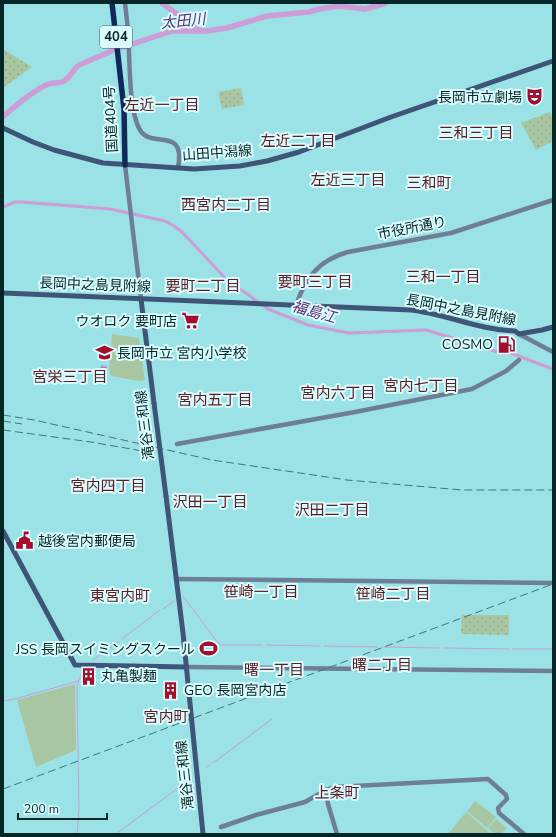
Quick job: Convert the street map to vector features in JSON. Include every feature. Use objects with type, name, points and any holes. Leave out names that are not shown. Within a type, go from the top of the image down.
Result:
[{"type":"highway","name":"国道404号","points":[[112,3],[124,109],[125,165]]},
{"type":"main road","name":"山田中潟線","points":[[3,128],[38,144],[68,155],[103,163],[205,169],[240,166],[284,156],[553,61]]},
{"type":"main road","name":"長岡中之島見附線","points":[[3,293],[419,311],[442,315],[486,328],[515,331],[519,334],[553,327]]},
{"type":"main road","name":"滝谷三和線","points":[[141,299],[187,667],[203,834]]},
{"type":"main road","points":[[3,531],[75,665],[187,667]]},
{"type":"street","points":[[125,3],[133,104],[139,130],[147,137],[165,140],[174,144],[179,152],[180,159],[178,168]]},
{"type":"street","points":[[125,165],[141,299]]},
{"type":"street","name":"市役所通り","points":[[296,305],[302,288],[309,277],[320,265],[336,256],[348,252],[451,233],[553,200]]},
{"type":"street","points":[[519,334],[553,352]]},
{"type":"street","points":[[177,444],[472,389],[506,371],[519,360]]},
{"type":"street","points":[[176,578],[553,583]]},
{"type":"street","points":[[187,667],[553,671]]},
{"type":"street","points":[[221,827],[256,815],[305,802],[326,790],[339,786],[488,779],[506,795],[507,799],[498,808],[499,813],[524,834]]},
{"type":"street","points":[[326,790],[328,804],[337,834]]},
{"type":"green space","points":[[3,49],[32,67],[3,88]]},
{"type":"green space","points":[[241,88],[244,105],[222,109],[218,92]]},
{"type":"green space","points":[[550,112],[553,119],[553,141],[536,150],[521,123]]},
{"type":"green space","points":[[112,334],[139,338],[145,380],[139,381],[111,376],[109,370]]},
{"type":"green space","points":[[462,615],[509,615],[509,635],[461,634]]},
{"type":"green space","points":[[75,684],[76,750],[36,767],[17,700]]},
{"type":"green space","points":[[475,801],[496,817],[487,828],[467,811]]},
{"type":"green space","points":[[466,812],[491,834],[448,834]]},
{"type":"green space","points":[[496,819],[507,828],[501,834],[494,834],[488,828]]},
{"type":"shaded area","points":[[101,365],[107,366],[105,376],[99,375]]},
{"type":"waterway","points":[[162,3],[200,31]]},
{"type":"waterway","name":"太田川","points":[[3,117],[41,87],[66,80],[79,65],[114,50],[172,31],[207,31],[227,28],[267,16],[309,12],[339,6],[365,9],[386,3]]},
{"type":"waterway","name":"福島江","points":[[3,207],[15,202],[22,202],[110,209],[165,221],[183,233],[226,279],[268,309],[308,325],[349,333],[426,330],[501,353],[513,354],[553,369]]},
{"type":"waterway","points":[[183,596],[218,643],[222,645],[262,645]]},
{"type":"waterway","points":[[163,609],[174,601]]},
{"type":"waterway","points":[[122,639],[160,610]]},
{"type":"waterway","points":[[93,660],[118,642]]},
{"type":"waterway","points":[[266,645],[320,646]]},
{"type":"waterway","points":[[324,646],[378,647]]},
{"type":"waterway","points":[[383,647],[440,648]]},
{"type":"waterway","points":[[444,648],[509,649]]},
{"type":"waterway","points":[[513,649],[553,649]]},
{"type":"waterway","points":[[77,834],[79,810],[77,687],[84,669]]},
{"type":"waterway","points":[[3,701],[78,681]]},
{"type":"waterway","points":[[213,763],[272,719]]},
{"type":"waterway","points":[[116,834],[182,785]]},
{"type":"railway","points":[[3,415],[34,420],[212,460],[347,480],[462,490],[553,490]]},
{"type":"railway","points":[[3,421],[22,424]]},
{"type":"railway","points":[[3,430],[91,442],[154,453]]},
{"type":"railway","points":[[3,789],[553,584]]},
{"type":"place","name":"長岡市立劇場","points":[[535,97]]},
{"type":"place","name":"ウオロク 要町店","points":[[190,321]]},
{"type":"place","name":"COSMO","points":[[506,344]]},
{"type":"place","name":"長岡市立 宮内小学校","points":[[104,353]]},
{"type":"place","name":"越後宮内郵便局","points":[[25,541]]},
{"type":"place","name":"JSS 長岡スイミングスクール","points":[[208,649]]},
{"type":"place","name":"丸亀製麺","points":[[88,676]]},
{"type":"place","name":"GEO 長岡宮内店","points":[[171,690]]},
{"type":"district","name":"左近一丁目","points":[[162,105]]},
{"type":"district","name":"三和三丁目","points":[[476,133]]},
{"type":"district","name":"左近二丁目","points":[[298,141]]},
{"type":"district","name":"左近三丁目","points":[[348,180]]},
{"type":"district","name":"三和町","points":[[429,183]]},
{"type":"district","name":"西宮内二丁目","points":[[226,205]]},
{"type":"district","name":"三和一丁目","points":[[443,277]]},
{"type":"district","name":"要町三丁目","points":[[315,282]]},
{"type":"district","name":"要町二丁目","points":[[203,286]]},
{"type":"district","name":"宮栄三丁目","points":[[70,377]]},
{"type":"district","name":"宮内七丁目","points":[[421,386]]},
{"type":"district","name":"宮内六丁目","points":[[338,393]]},
{"type":"district","name":"宮内五丁目","points":[[215,400]]},
{"type":"district","name":"宮内四丁目","points":[[108,486]]},
{"type":"district","name":"沢田一丁目","points":[[210,502]]},
{"type":"district","name":"沢田二丁目","points":[[332,510]]},
{"type":"district","name":"笹崎一丁目","points":[[261,592]]},
{"type":"district","name":"笹崎二丁目","points":[[393,594]]},
{"type":"district","name":"東宮内町","points":[[120,596]]},
{"type":"district","name":"曙二丁目","points":[[382,665]]},
{"type":"district","name":"曙一丁目","points":[[274,670]]},
{"type":"district","name":"宮内町","points":[[166,717]]},
{"type":"district","name":"上条町","points":[[337,793]]}]
